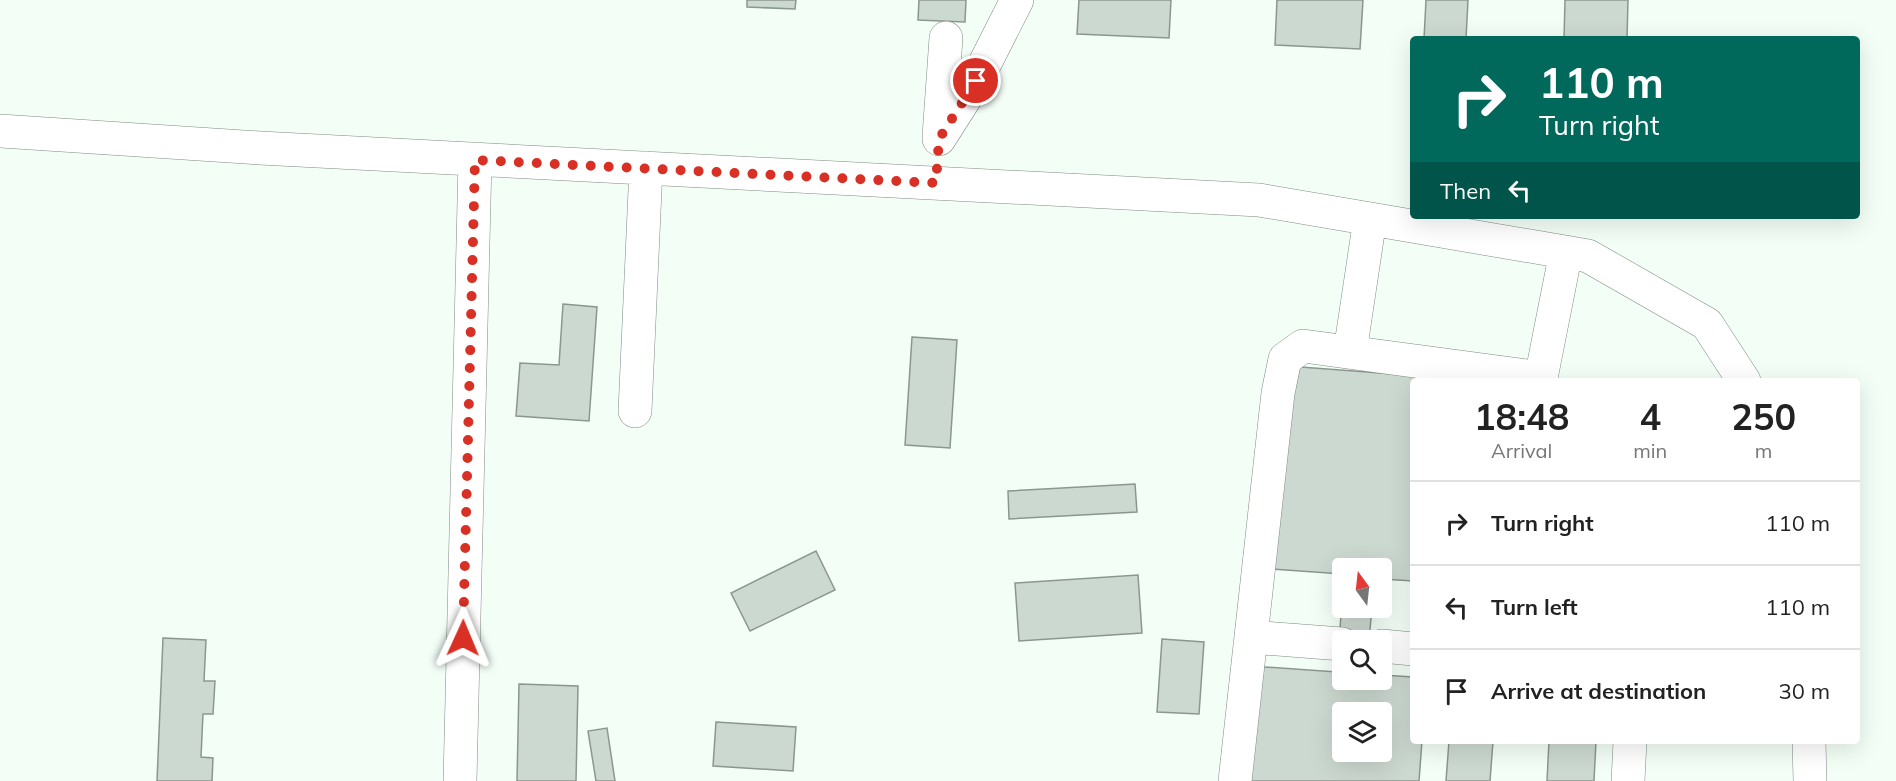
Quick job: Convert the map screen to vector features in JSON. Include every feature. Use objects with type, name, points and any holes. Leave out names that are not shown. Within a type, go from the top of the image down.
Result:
[{"type":"lane","points":[[939,139],[976,81],[1017,0]]},
{"type":"lane","points":[[936,183],[946,38]]},
{"type":"lane","points":[[0,131],[475,160],[1259,200],[1588,256],[1707,324],[1742,378]]},
{"type":"lane","points":[[460,781],[475,160]]},
{"type":"lane","points":[[635,411],[646,168]]},
{"type":"lane","points":[[1350,352],[1370,219]]},
{"type":"lane","points":[[1235,781],[1278,393],[1285,359],[1303,346],[1541,378],[1566,252]]},
{"type":"lane","points":[[1251,637],[1332,643]]},
{"type":"lane","points":[[1392,647],[1410,649]]},
{"type":"lane","points":[[1628,781],[1630,744]]},
{"type":"lane","points":[[1809,744],[1810,781]]},
{"type":"building","points":[[747,0],[796,0],[795,9],[747,7]]},
{"type":"building","points":[[919,0],[966,0],[965,22],[918,20]]},
{"type":"building","points":[[1079,0],[1171,0],[1169,38],[1077,34]]},
{"type":"building","points":[[1277,0],[1363,0],[1360,49],[1275,45]]},
{"type":"building","points":[[1426,0],[1468,0],[1466,36],[1424,36]]},
{"type":"building","points":[[1565,0],[1628,0],[1627,36],[1564,36]]},
{"type":"building","points":[[563,304],[597,307],[589,421],[516,416],[520,363],[559,365]]},
{"type":"building","points":[[912,337],[957,340],[950,448],[905,445]]},
{"type":"building","points":[[1287,366],[1447,378],[1410,378],[1410,581],[1392,580],[1392,558],[1332,558],[1332,573],[1272,569]]},
{"type":"building","points":[[1135,484],[1137,512],[1009,519],[1008,491]]},
{"type":"building","points":[[816,551],[835,590],[750,631],[731,593]]},
{"type":"building","points":[[1138,575],[1142,633],[1019,641],[1015,583]]},
{"type":"building","points":[[1341,618],[1371,618],[1370,630],[1340,630]]},
{"type":"building","points":[[163,638],[206,640],[204,681],[215,681],[213,714],[203,714],[201,757],[213,758],[212,781],[157,781]]},
{"type":"building","points":[[1162,639],[1204,642],[1199,714],[1157,712]]},
{"type":"building","points":[[1251,666],[1332,672],[1332,690],[1392,690],[1392,676],[1410,677],[1410,744],[1422,744],[1419,781],[1243,781]]},
{"type":"building","points":[[519,684],[578,686],[576,781],[517,781]]},
{"type":"building","points":[[716,722],[796,727],[793,771],[713,766]]},
{"type":"building","points":[[607,728],[615,781],[596,781],[588,731]]},
{"type":"building","points":[[1449,744],[1493,744],[1490,781],[1446,781]]},
{"type":"building","points":[[1549,744],[1596,744],[1594,781],[1547,781]]},
{"type":"route","points":[[463,638],[475,160],[936,183],[939,139],[976,81]]}]
